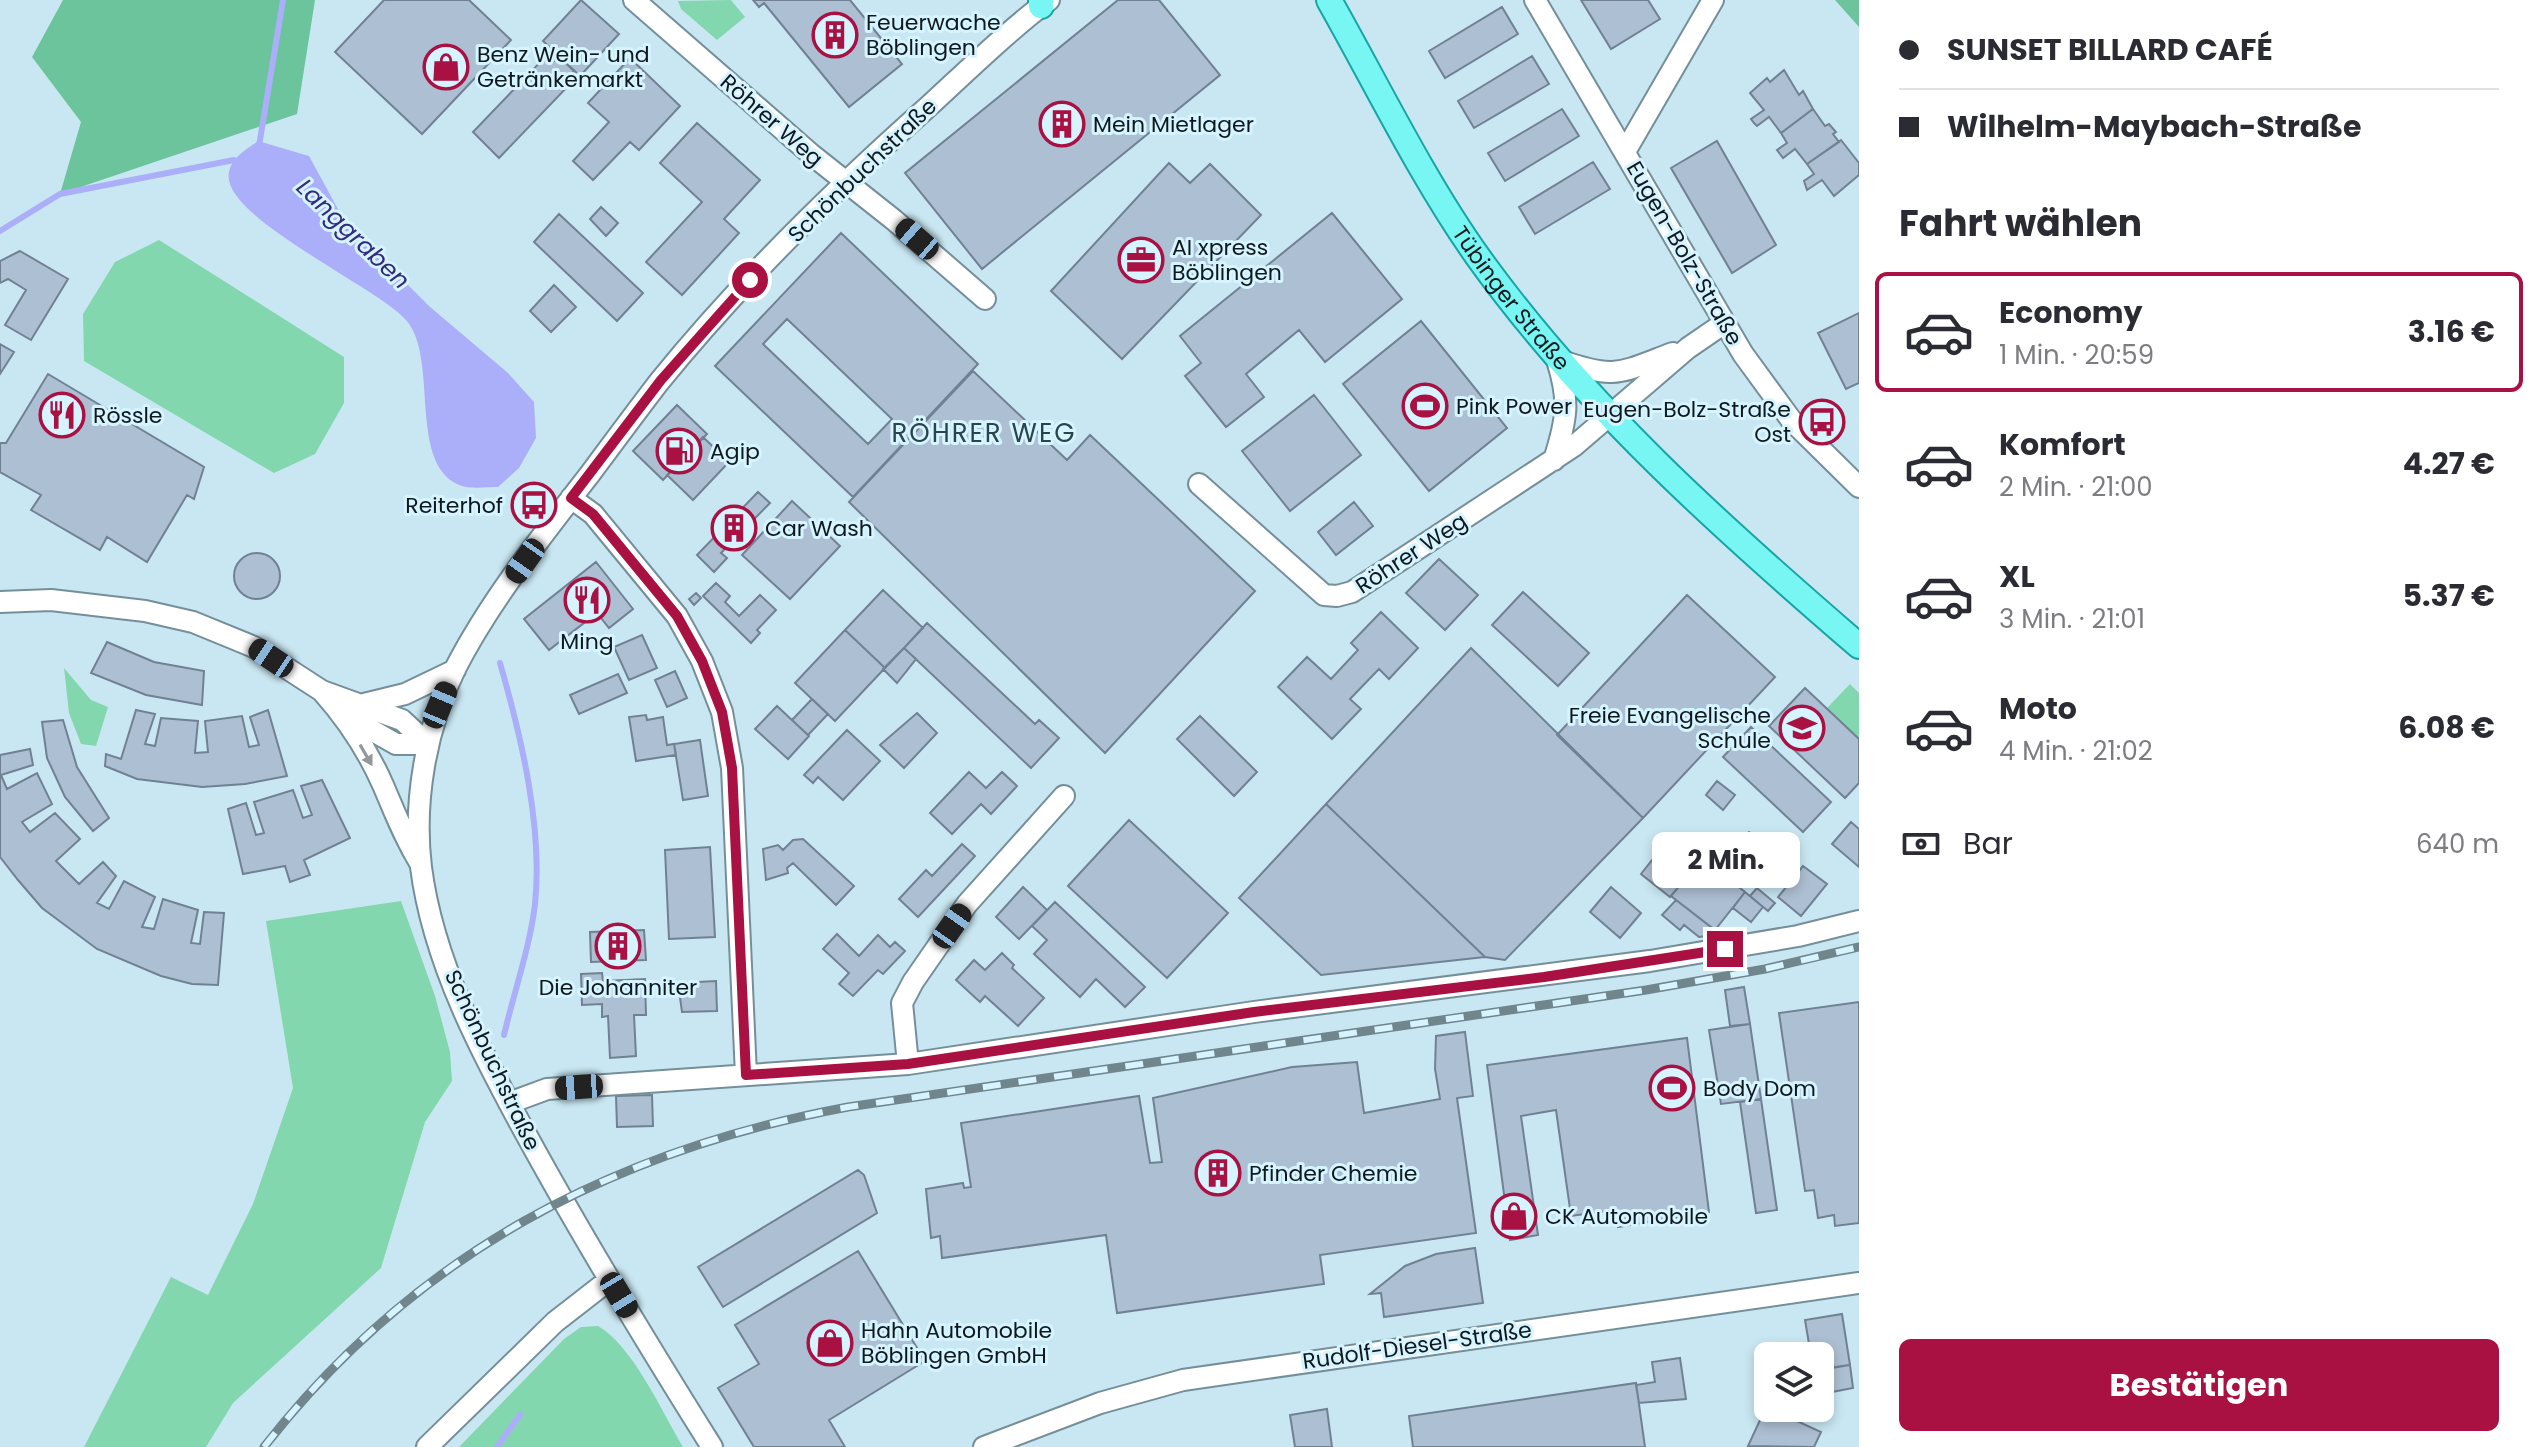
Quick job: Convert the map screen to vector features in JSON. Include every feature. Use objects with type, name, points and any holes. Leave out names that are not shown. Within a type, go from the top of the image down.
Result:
[{"type":"main road","name":"Tübinger Straße","points":[[1329,0],[1476,254],[1557,360],[1609,416],[1859,646]]},
{"type":"street","name":"Röhrer Weg","points":[[634,0],[812,155],[847,181],[985,299]]},
{"type":"street","name":"Eugen-Bolz-Straße","points":[[1535,0],[1626,150],[1723,324],[1792,421],[1859,487]]},
{"type":"street","points":[[1626,150],[1713,0]]},
{"type":"street","name":"Schönbuchstraße","points":[[712,1447],[609,1280],[509,1103],[443,955],[421,864],[420,824],[428,744],[455,670],[496,603],[661,380],[768,260],[847,181],[1044,2]]},
{"type":"street","points":[[1557,360],[1602,374],[1623,373],[1688,348],[1723,324]]},
{"type":"street","name":"Röhrer Weg","points":[[1199,484],[1324,595],[1352,592],[1554,460],[1688,348]]},
{"type":"street","points":[[1554,460],[1567,415],[1567,391],[1557,360]]},
{"type":"street","points":[[571,498],[593,514],[677,616],[702,661],[722,712],[733,782],[746,1075]]},
{"type":"street","points":[[0,602],[51,600],[145,611],[193,622],[254,647],[322,691],[343,714],[382,784],[399,830],[421,864]]},
{"type":"street","points":[[364,704],[405,694],[455,670]]},
{"type":"street","points":[[322,691],[402,720],[428,744]]},
{"type":"street","points":[[343,714],[396,744],[428,744]]},
{"type":"street","points":[[908,1064],[902,1003],[913,982],[967,904],[1064,796]]},
{"type":"street","points":[[509,1103],[547,1089],[908,1064],[1254,1012],[1650,961],[1798,936],[1859,921]]},
{"type":"street","points":[[427,1447],[555,1322],[609,1280]]},
{"type":"street","name":"Rudolf-Diesel-Straße","points":[[984,1447],[1087,1408],[1183,1380],[1859,1283]]},
{"type":"green space","points":[[63,0],[315,0],[297,114],[60,194],[81,122],[32,57]]},
{"type":"green space","points":[[731,0],[745,17],[717,40],[681,9],[678,1]]},
{"type":"green space","points":[[1835,0],[1859,0],[1859,27]]},
{"type":"green space","points":[[159,240],[344,357],[344,403],[315,454],[274,473],[84,361],[83,314],[115,262]]},
{"type":"green space","points":[[64,668],[91,700],[108,707],[96,746],[81,744],[69,713]]},
{"type":"green space","points":[[1850,684],[1859,693],[1859,738],[1827,708]]},
{"type":"green space","points":[[401,901],[435,996],[450,1052],[452,1081],[425,1122],[381,1268],[233,1403],[206,1447],[84,1447],[171,1277],[208,1295],[253,1204],[293,1088],[266,921]]},
{"type":"green space","points":[[598,1326],[623,1348],[635,1364],[683,1447],[459,1447],[564,1339],[581,1327]]},
{"type":"water","points":[[258,141],[309,156],[345,222],[429,306],[508,373],[534,402],[536,438],[519,468],[498,487],[462,486],[445,475],[434,457],[421,359],[416,337],[406,320],[273,229],[248,209],[233,190],[229,172],[233,162]]},
{"type":"building","points":[[384,0],[469,0],[511,40],[422,134],[335,52]]},
{"type":"building","points":[[581,0],[619,34],[580,76],[543,41]]},
{"type":"building","name":"Feuerwache Böblingen","points":[[753,0],[850,0],[902,64],[849,107],[764,3],[759,7]]},
{"type":"building","name":"Mein Mietlager","points":[[1118,0],[1159,0],[1220,75],[982,269],[905,173]]},
{"type":"building","points":[[1581,0],[1648,0],[1660,19],[1611,49]]},
{"type":"building","points":[[1502,7],[1518,34],[1445,78],[1429,51]]},
{"type":"building","points":[[546,56],[553,62],[558,56],[574,71],[568,78],[572,82],[499,158],[473,132]]},
{"type":"building","points":[[1532,56],[1549,84],[1474,128],[1458,101]]},
{"type":"building","points":[[630,58],[680,106],[639,150],[630,142],[593,180],[573,161],[609,122],[588,103]]},
{"type":"building","points":[[1784,70],[1799,95],[1803,91],[1813,109],[1781,133],[1769,117],[1757,126],[1754,123],[1751,119],[1764,110],[1750,93],[1767,78],[1770,82]]},
{"type":"building","points":[[1562,109],[1579,136],[1505,181],[1488,153]]},
{"type":"building","points":[[1813,109],[1825,126],[1829,124],[1836,132],[1833,134],[1839,142],[1807,164],[1795,149],[1783,158],[1777,150],[1787,143],[1781,133]]},
{"type":"building","points":[[697,123],[760,180],[724,219],[739,233],[682,295],[646,262],[702,202],[660,163]]},
{"type":"building","points":[[1841,140],[1859,163],[1859,175],[1834,196],[1822,180],[1807,190],[1804,181],[1814,174],[1807,164]]},
{"type":"building","points":[[1717,141],[1776,245],[1732,273],[1671,168]]},
{"type":"building","points":[[1593,162],[1610,189],[1535,234],[1519,207]]},
{"type":"building","points":[[1169,163],[1190,183],[1210,164],[1261,215],[1122,359],[1051,291]]},
{"type":"building","points":[[601,207],[618,223],[606,236],[590,219]]},
{"type":"building","points":[[1332,213],[1402,299],[1325,362],[1299,330],[1246,374],[1264,397],[1226,427],[1185,376],[1201,363],[1180,336]]},
{"type":"building","points":[[559,214],[643,293],[617,321],[534,242]]},
{"type":"building","points":[[841,233],[978,364],[853,497],[715,366]],"holes":[[[787,319],[892,419],[868,444],[763,344]]]},
{"type":"building","points":[[20,251],[68,279],[31,340],[5,325],[26,290],[8,279],[0,283],[0,261]]},
{"type":"building","points":[[554,285],[576,307],[551,332],[530,311]]},
{"type":"building","points":[[1859,313],[1859,383],[1846,389],[1818,333]]},
{"type":"building","name":"Pink Power","points":[[1421,321],[1507,428],[1429,491],[1343,384]]},
{"type":"building","points":[[0,344],[14,352],[0,374]]},
{"type":"building","points":[[973,371],[1067,460],[1090,435],[1255,591],[1105,753],[849,502]]},
{"type":"building","points":[[48,374],[204,467],[194,499],[187,495],[147,562],[107,537],[100,550],[31,510],[41,495],[0,472],[0,443],[6,443]]},
{"type":"building","points":[[1314,395],[1361,455],[1290,511],[1242,451]]},
{"type":"building","points":[[677,405],[707,434],[663,480],[633,451]]},
{"type":"building","points":[[703,437],[729,462],[693,500],[667,475]]},
{"type":"building","name":"Car Wash","points":[[758,492],[770,503],[721,553],[727,558],[714,572],[697,555]]},
{"type":"building","points":[[792,501],[840,546],[790,599],[742,555]]},
{"type":"building","points":[[1354,502],[1373,526],[1336,555],[1318,532]]},
{"type":"building","points":[[257,553],[273,560],[280,576],[273,592],[257,599],[241,592],[234,576],[241,560]]},
{"type":"building","points":[[1439,559],[1478,595],[1445,630],[1406,593]]},
{"type":"building","name":"Ming","points":[[596,562],[633,609],[609,628],[597,613],[549,650],[524,619]]},
{"type":"building","points":[[716,583],[730,596],[725,602],[739,616],[760,595],[776,610],[757,630],[760,633],[751,643],[703,596]]},
{"type":"building","points":[[883,590],[923,628],[885,668],[845,630]]},
{"type":"building","points":[[1523,592],[1589,653],[1558,686],[1492,625]]},
{"type":"building","points":[[696,593],[701,598],[694,605],[689,599]]},
{"type":"building","points":[[1687,595],[1775,677],[1643,818],[1557,735]]},
{"type":"building","points":[[1381,612],[1418,648],[1389,679],[1379,669],[1350,699],[1361,709],[1332,739],[1278,687],[1307,657],[1331,679],[1358,650],[1351,643]]},
{"type":"building","points":[[927,623],[1035,724],[1039,720],[1059,738],[1031,768],[904,648]]},
{"type":"building","points":[[845,630],[885,668],[835,721],[795,683]]},
{"type":"building","points":[[642,635],[657,668],[629,680],[614,647]]},
{"type":"building","points":[[107,642],[154,662],[204,671],[202,705],[146,695],[91,673]]},
{"type":"building","points":[[904,648],[916,659],[897,683],[883,669]]},
{"type":"building","points":[[1471,648],[1643,818],[1505,960],[1485,957],[1326,804]]},
{"type":"building","points":[[675,671],[687,698],[667,707],[655,680]]},
{"type":"building","points":[[618,674],[627,693],[579,714],[570,695]]},
{"type":"building","points":[[1805,688],[1859,739],[1859,783],[1845,798],[1769,726]]},
{"type":"building","points":[[812,699],[828,714],[808,735],[792,720]]},
{"type":"building","points":[[777,706],[809,736],[788,759],[755,729]]},
{"type":"building","points":[[136,710],[155,714],[145,744],[155,746],[161,718],[198,721],[195,753],[208,752],[205,721],[242,716],[249,747],[259,745],[250,717],[268,710],[287,776],[245,784],[202,787],[137,779],[105,766],[106,754],[121,759]]},
{"type":"building","points":[[917,713],[937,733],[904,768],[880,745]]},
{"type":"building","points":[[646,715],[647,720],[663,717],[667,745],[674,744],[676,755],[636,761],[629,717]]},
{"type":"building","points":[[1200,716],[1257,772],[1234,796],[1177,739]]},
{"type":"building","points":[[63,720],[77,767],[109,818],[93,831],[65,797],[47,758],[42,722]]},
{"type":"building","points":[[1751,727],[1831,802],[1803,832],[1723,757]]},
{"type":"building","points":[[847,730],[880,761],[843,800],[818,777],[813,783],[804,775]]},
{"type":"building","points":[[700,740],[708,796],[683,800],[674,744]]},
{"type":"building","points":[[30,749],[33,765],[1,775],[7,789],[37,773],[52,804],[22,822],[30,832],[55,813],[80,839],[56,861],[79,884],[103,862],[116,876],[97,903],[109,909],[124,881],[155,897],[142,927],[154,929],[163,899],[198,910],[191,943],[200,944],[204,912],[224,913],[218,985],[192,984],[161,976],[97,949],[42,908],[18,880],[0,857],[0,755]]},
{"type":"building","points":[[969,772],[986,788],[1002,772],[1017,786],[991,814],[981,804],[952,834],[930,813]]},
{"type":"building","points":[[322,780],[350,838],[304,860],[310,875],[290,882],[285,866],[243,874],[228,809],[246,803],[256,835],[264,833],[254,802],[293,790],[303,818],[312,815],[301,786]]},
{"type":"building","points":[[1717,781],[1735,795],[1723,810],[1706,795]]},
{"type":"building","points":[[1326,804],[1485,957],[1321,975],[1239,898]]},
{"type":"building","points":[[1129,820],[1228,913],[1167,978],[1068,886]]},
{"type":"building","points":[[1851,822],[1859,829],[1859,867],[1832,844]]},
{"type":"building","points":[[1749,832],[1780,861],[1762,880],[1745,864],[1741,869],[1724,852]]},
{"type":"building","points":[[803,839],[854,886],[836,905],[793,863],[787,868],[788,873],[766,880],[763,849],[778,845],[783,850],[793,840]]},
{"type":"building","points":[[1704,843],[1728,860],[1721,869],[1698,851]]},
{"type":"building","points":[[962,844],[975,856],[918,917],[899,899],[926,870],[932,876]]},
{"type":"building","points":[[710,847],[715,937],[669,939],[665,850]]},
{"type":"building","points":[[1660,850],[1690,873],[1670,897],[1641,874]]},
{"type":"building","points":[[1803,866],[1827,884],[1801,916],[1778,897]]},
{"type":"building","points":[[1715,868],[1745,892],[1715,930],[1671,896],[1691,872],[1704,882]]},
{"type":"building","points":[[1023,887],[1047,910],[1019,939],[996,917]]},
{"type":"building","points":[[1611,887],[1641,913],[1620,938],[1590,912]]},
{"type":"building","points":[[1757,888],[1775,903],[1768,911],[1750,896]]},
{"type":"building","points":[[1745,892],[1763,907],[1751,922],[1733,908]]},
{"type":"building","points":[[1676,900],[1712,928],[1706,936],[1699,937],[1684,925],[1680,930],[1662,915]]},
{"type":"building","points":[[1055,902],[1145,987],[1125,1007],[1096,979],[1080,997],[1034,954],[1047,940],[1032,926]]},
{"type":"building","name":"Die Johanniter","points":[[644,930],[646,960],[591,962],[590,932]]},
{"type":"building","points":[[837,934],[859,956],[878,935],[890,947],[895,942],[905,951],[883,974],[878,970],[853,996],[839,984],[849,973],[823,949]]},
{"type":"building","points":[[1002,953],[1014,965],[1012,968],[1044,998],[1018,1026],[985,996],[980,1002],[956,980],[974,960],[985,970]]},
{"type":"building","points":[[602,973],[603,981],[645,979],[646,1015],[634,1015],[636,1056],[610,1058],[608,1016],[602,1017],[602,1004],[582,1005],[581,974]]},
{"type":"building","points":[[716,981],[717,1011],[682,1012],[678,983]]},
{"type":"building","points":[[1744,987],[1750,1024],[1730,1026],[1725,990]]},
{"type":"building","points":[[1859,1002],[1859,1223],[1835,1226],[1834,1215],[1818,1218],[1814,1190],[1805,1191],[1779,1013]]},
{"type":"building","points":[[1750,1024],[1761,1099],[1721,1104],[1709,1030]]},
{"type":"building","name":"Pfinder Chemie","points":[[1465,1032],[1473,1096],[1457,1098],[1476,1233],[1320,1255],[1324,1284],[1117,1313],[1106,1235],[942,1258],[940,1236],[931,1238],[926,1189],[963,1183],[964,1188],[971,1187],[961,1123],[1139,1096],[1150,1163],[1162,1162],[1153,1098],[1292,1067],[1357,1062],[1364,1113],[1440,1099],[1435,1069],[1436,1036]]},
{"type":"building","points":[[1687,1038],[1709,1212],[1618,1227],[1616,1210],[1571,1216],[1556,1110],[1521,1116],[1538,1235],[1510,1240],[1487,1065]]},
{"type":"building","points":[[652,1095],[653,1126],[617,1127],[616,1096]]},
{"type":"building","points":[[1761,1099],[1777,1210],[1756,1213],[1740,1102]]},
{"type":"building","points":[[858,1170],[864,1175],[877,1213],[723,1307],[698,1267]]},
{"type":"building","points":[[1475,1248],[1483,1303],[1384,1317],[1381,1293],[1370,1294],[1405,1266],[1436,1254]]},
{"type":"building","name":"Hahn Automobile Böblingen GmbH","points":[[858,1251],[925,1361],[829,1420],[845,1447],[754,1447],[718,1388],[759,1364],[735,1325]]},
{"type":"building","points":[[1842,1314],[1850,1365],[1834,1368],[1834,1342],[1809,1342],[1805,1320]]},
{"type":"building","points":[[1680,1358],[1686,1399],[1639,1403],[1636,1385],[1655,1382],[1652,1362]]},
{"type":"building","points":[[1850,1365],[1853,1388],[1834,1392],[1834,1367]]},
{"type":"building","points":[[1636,1383],[1645,1447],[1413,1447],[1409,1416]]},
{"type":"building","points":[[1327,1409],[1332,1447],[1295,1447],[1290,1415]]},
{"type":"building","points":[[1759,1422],[1799,1422],[1821,1432],[1814,1447],[1748,1446]]},
{"type":"waterway","name":"Langgraben","points":[[259,146],[283,0]]},
{"type":"waterway","points":[[0,231],[60,194],[234,160],[238,162]]},
{"type":"waterway","name":"Langgraben","points":[[500,663],[528,782],[537,875],[529,937],[504,1035]]},
{"type":"waterway","name":"Langgraben","points":[[497,1447],[520,1415]]},
{"type":"railway","points":[[264,1447],[322,1379],[385,1319],[452,1267],[523,1222],[599,1183],[678,1152],[761,1126],[848,1107],[1646,990],[1765,969],[1859,947]]},
{"type":"place","name":"Feuerwache Böblingen","points":[[835,35]]},
{"type":"place","name":"Benz Wein- und Getränkemarkt","points":[[446,67]]},
{"type":"place","name":"Mein Mietlager","points":[[1062,124]]},
{"type":"place","name":"AI xpress Böblingen","points":[[1141,260]]},
{"type":"place","name":"Pink Power","points":[[1425,406]]},
{"type":"place","name":"Rössle","points":[[62,415]]},
{"type":"place","name":"Eugen-Bolz-Straße Ost","points":[[1822,422]]},
{"type":"place","name":"Agip","points":[[679,451]]},
{"type":"place","name":"Reiterhof","points":[[534,505]]},
{"type":"place","name":"Car Wash","points":[[734,528]]},
{"type":"place","name":"Ming","points":[[587,600]]},
{"type":"place","name":"Freie Evangelische Schule","points":[[1802,728]]},
{"type":"place","name":"Die Johanniter","points":[[618,946]]},
{"type":"place","name":"Body Dom","points":[[1672,1088]]},
{"type":"place","name":"Pfinder Chemie","points":[[1218,1173]]},
{"type":"place","name":"CK Automobile","points":[[1514,1216]]},
{"type":"place","name":"Hahn Automobile Böblingen GmbH","points":[[830,1343]]},
{"type":"district","name":"RÖHRER WEG","points":[[984,433]]},
{"type":"route","points":[[750,280],[661,380],[571,498],[593,514],[677,616],[692,639],[722,712],[732,768],[741,910],[746,1075],[908,1064],[1254,1012],[1544,977],[1725,949]]}]
